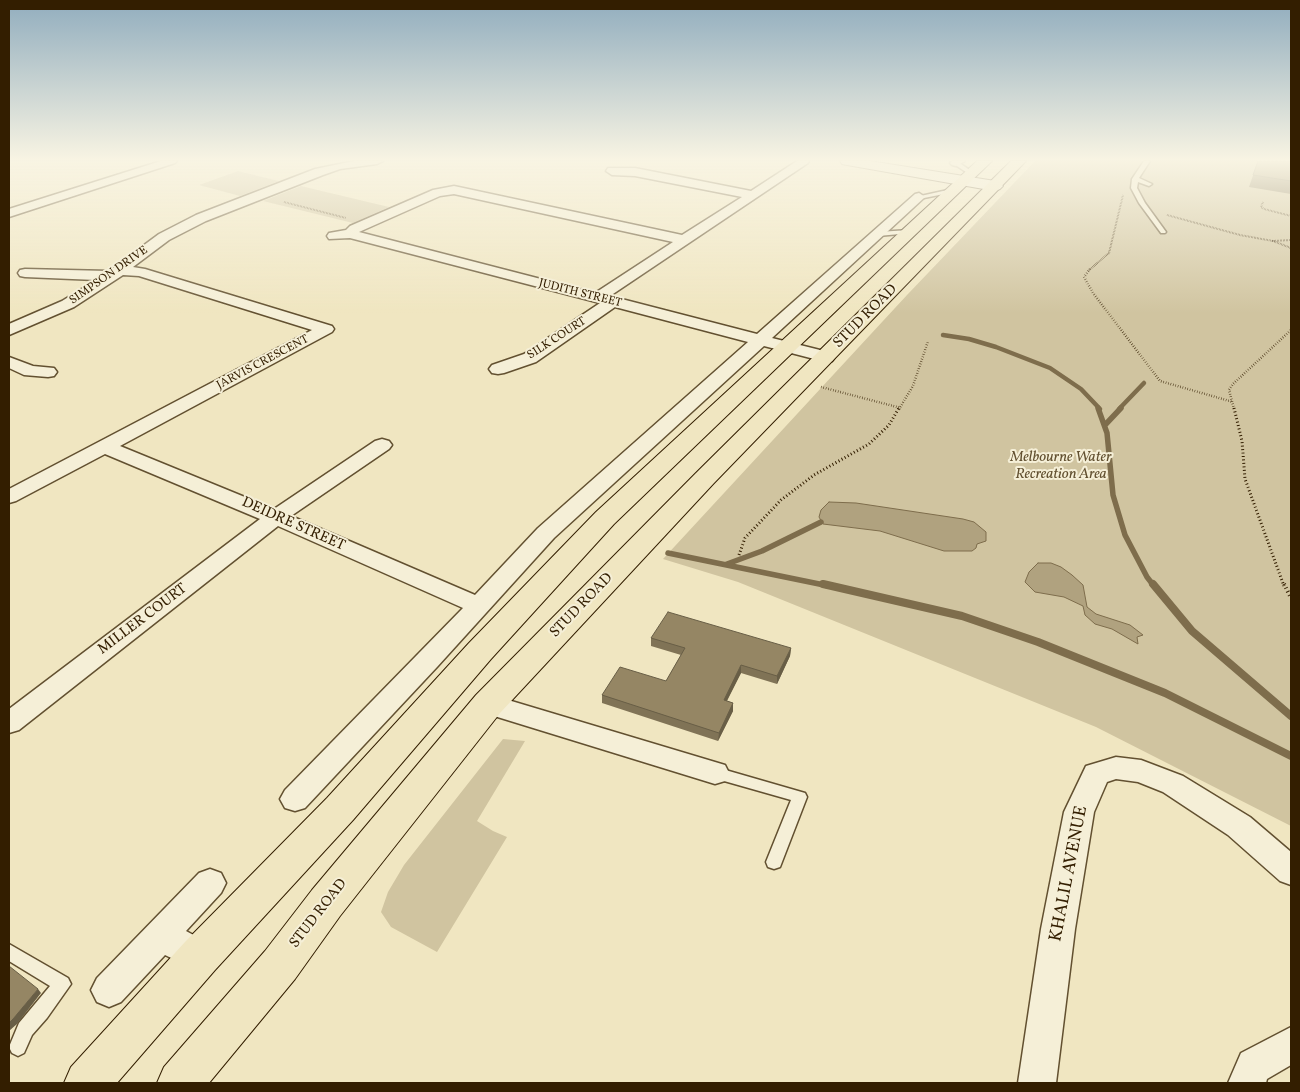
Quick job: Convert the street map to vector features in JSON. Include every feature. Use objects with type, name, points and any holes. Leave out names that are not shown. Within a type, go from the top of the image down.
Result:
[{"type":"highway","name":"STUD ROAD","points":[[87,1083],[200,956],[340,809],[480,651],[605,518],[788,348],[909,232],[927,212]]},
{"type":"highway","name":"STUD ROAD","points":[[180,1083],[280,965],[338,888],[488,704],[705,478],[969,212]]},
{"type":"street","name":"SIMPSON DRIVE","points":[[9,330],[68,304],[164,237],[217,212]]},
{"type":"street","points":[[350,234],[368,223],[393,212]]},
{"type":"street","points":[[555,212],[684,240]]},
{"type":"street","name":"SILK COURT","points":[[498,369],[530,358],[684,240],[727,212]]},
{"type":"street","points":[[295,799],[546,533],[903,212]]},
{"type":"street","name":"JUDITH STREET","points":[[334,236],[350,234],[826,357]]},
{"type":"street","points":[[24,272],[115,273]]},
{"type":"street","name":"JARVIS CRESCENT","points":[[9,497],[326,329],[140,272],[115,273]]},
{"type":"street","points":[[9,362],[30,371],[48,372]]},
{"type":"street","name":"MILLER COURT","points":[[9,723],[278,518],[288,508],[382,445]]},
{"type":"street","name":"DEIDRE STREET","points":[[105,447],[278,518],[478,606]]},
{"type":"street","points":[[488,704],[715,773]]},
{"type":"street","name":"KHALIL AVENUE","points":[[1037,1083],[1058,929],[1080,812],[1096,774],[1116,768],[1141,771],[1173,784],[1239,826],[1291,871]]},
{"type":"street","points":[[109,990],[210,884]]},
{"type":"street","points":[[161,935],[200,956]]},
{"type":"street","points":[[1247,1083],[1254,1066],[1291,1045]]},
{"type":"lane","points":[[1148,212],[1163,232]]},
{"type":"lane","points":[[878,234],[909,232]]},
{"type":"lane","points":[[715,773],[800,797],[774,862]]},
{"type":"lane","points":[[9,952],[62,984],[41,1012],[25,1029],[18,1048]]},
{"type":"path","points":[[323,212],[368,223]]},
{"type":"path","points":[[1119,212],[1109,253],[1088,271],[1084,277],[1093,293],[1160,381],[1233,402]]},
{"type":"path","points":[[1157,212],[1291,248]]},
{"type":"path","points":[[1273,212],[1291,216]]},
{"type":"path","points":[[1273,242],[1291,240]]},
{"type":"path","points":[[1291,330],[1233,384],[1229,390],[1242,442],[1245,479],[1281,579],[1291,598]]},
{"type":"path","points":[[738,555],[745,538],[762,517],[814,474],[869,444],[889,425],[913,386],[928,341]]},
{"type":"path","points":[[802,381],[901,408]]},
{"type":"green space","points":[[308,212],[378,212],[353,223]]},
{"type":"green space","name":"Melbourne Water Recreation Area","points":[[986,212],[1291,212],[1291,826],[1096,727],[738,582],[663,559]]},
{"type":"green space","points":[[503,739],[525,741],[477,821],[507,837],[437,952],[391,927],[381,912],[388,892],[404,865]]},
{"type":"shaded area","points":[[829,502],[856,503],[963,519],[974,522],[986,532],[986,541],[977,544],[976,548],[972,551],[944,551],[880,531],[823,524],[819,517],[821,510]]},
{"type":"shaded area","points":[[1038,563],[1051,563],[1072,575],[1083,585],[1087,607],[1096,614],[1130,625],[1143,635],[1137,637],[1138,644],[1112,629],[1095,624],[1085,615],[1083,606],[1064,597],[1035,592],[1025,582],[1029,572]]},
{"type":"building","points":[[668,612],[791,648],[777,676],[741,665],[724,700],[733,703],[719,733],[602,695],[620,667],[666,681],[685,648],[651,638]]},
{"type":"building","points":[[9,966],[38,989],[9,1023]]},
{"type":"waterway","points":[[943,335],[969,339],[996,347],[1050,368],[1081,389],[1100,409]]},
{"type":"waterway","points":[[1119,409],[1144,383]]},
{"type":"waterway","points":[[1098,408],[1107,433],[1113,495],[1125,535],[1147,577],[1154,586]]},
{"type":"waterway","points":[[1105,425],[1121,408]]},
{"type":"waterway","points":[[727,564],[762,551],[821,522]]},
{"type":"waterway","points":[[668,553],[829,586]]},
{"type":"waterway","points":[[823,584],[962,616],[1038,642],[1165,693],[1291,756]]},
{"type":"waterway","points":[[1153,584],[1192,631],[1291,716]]}]
